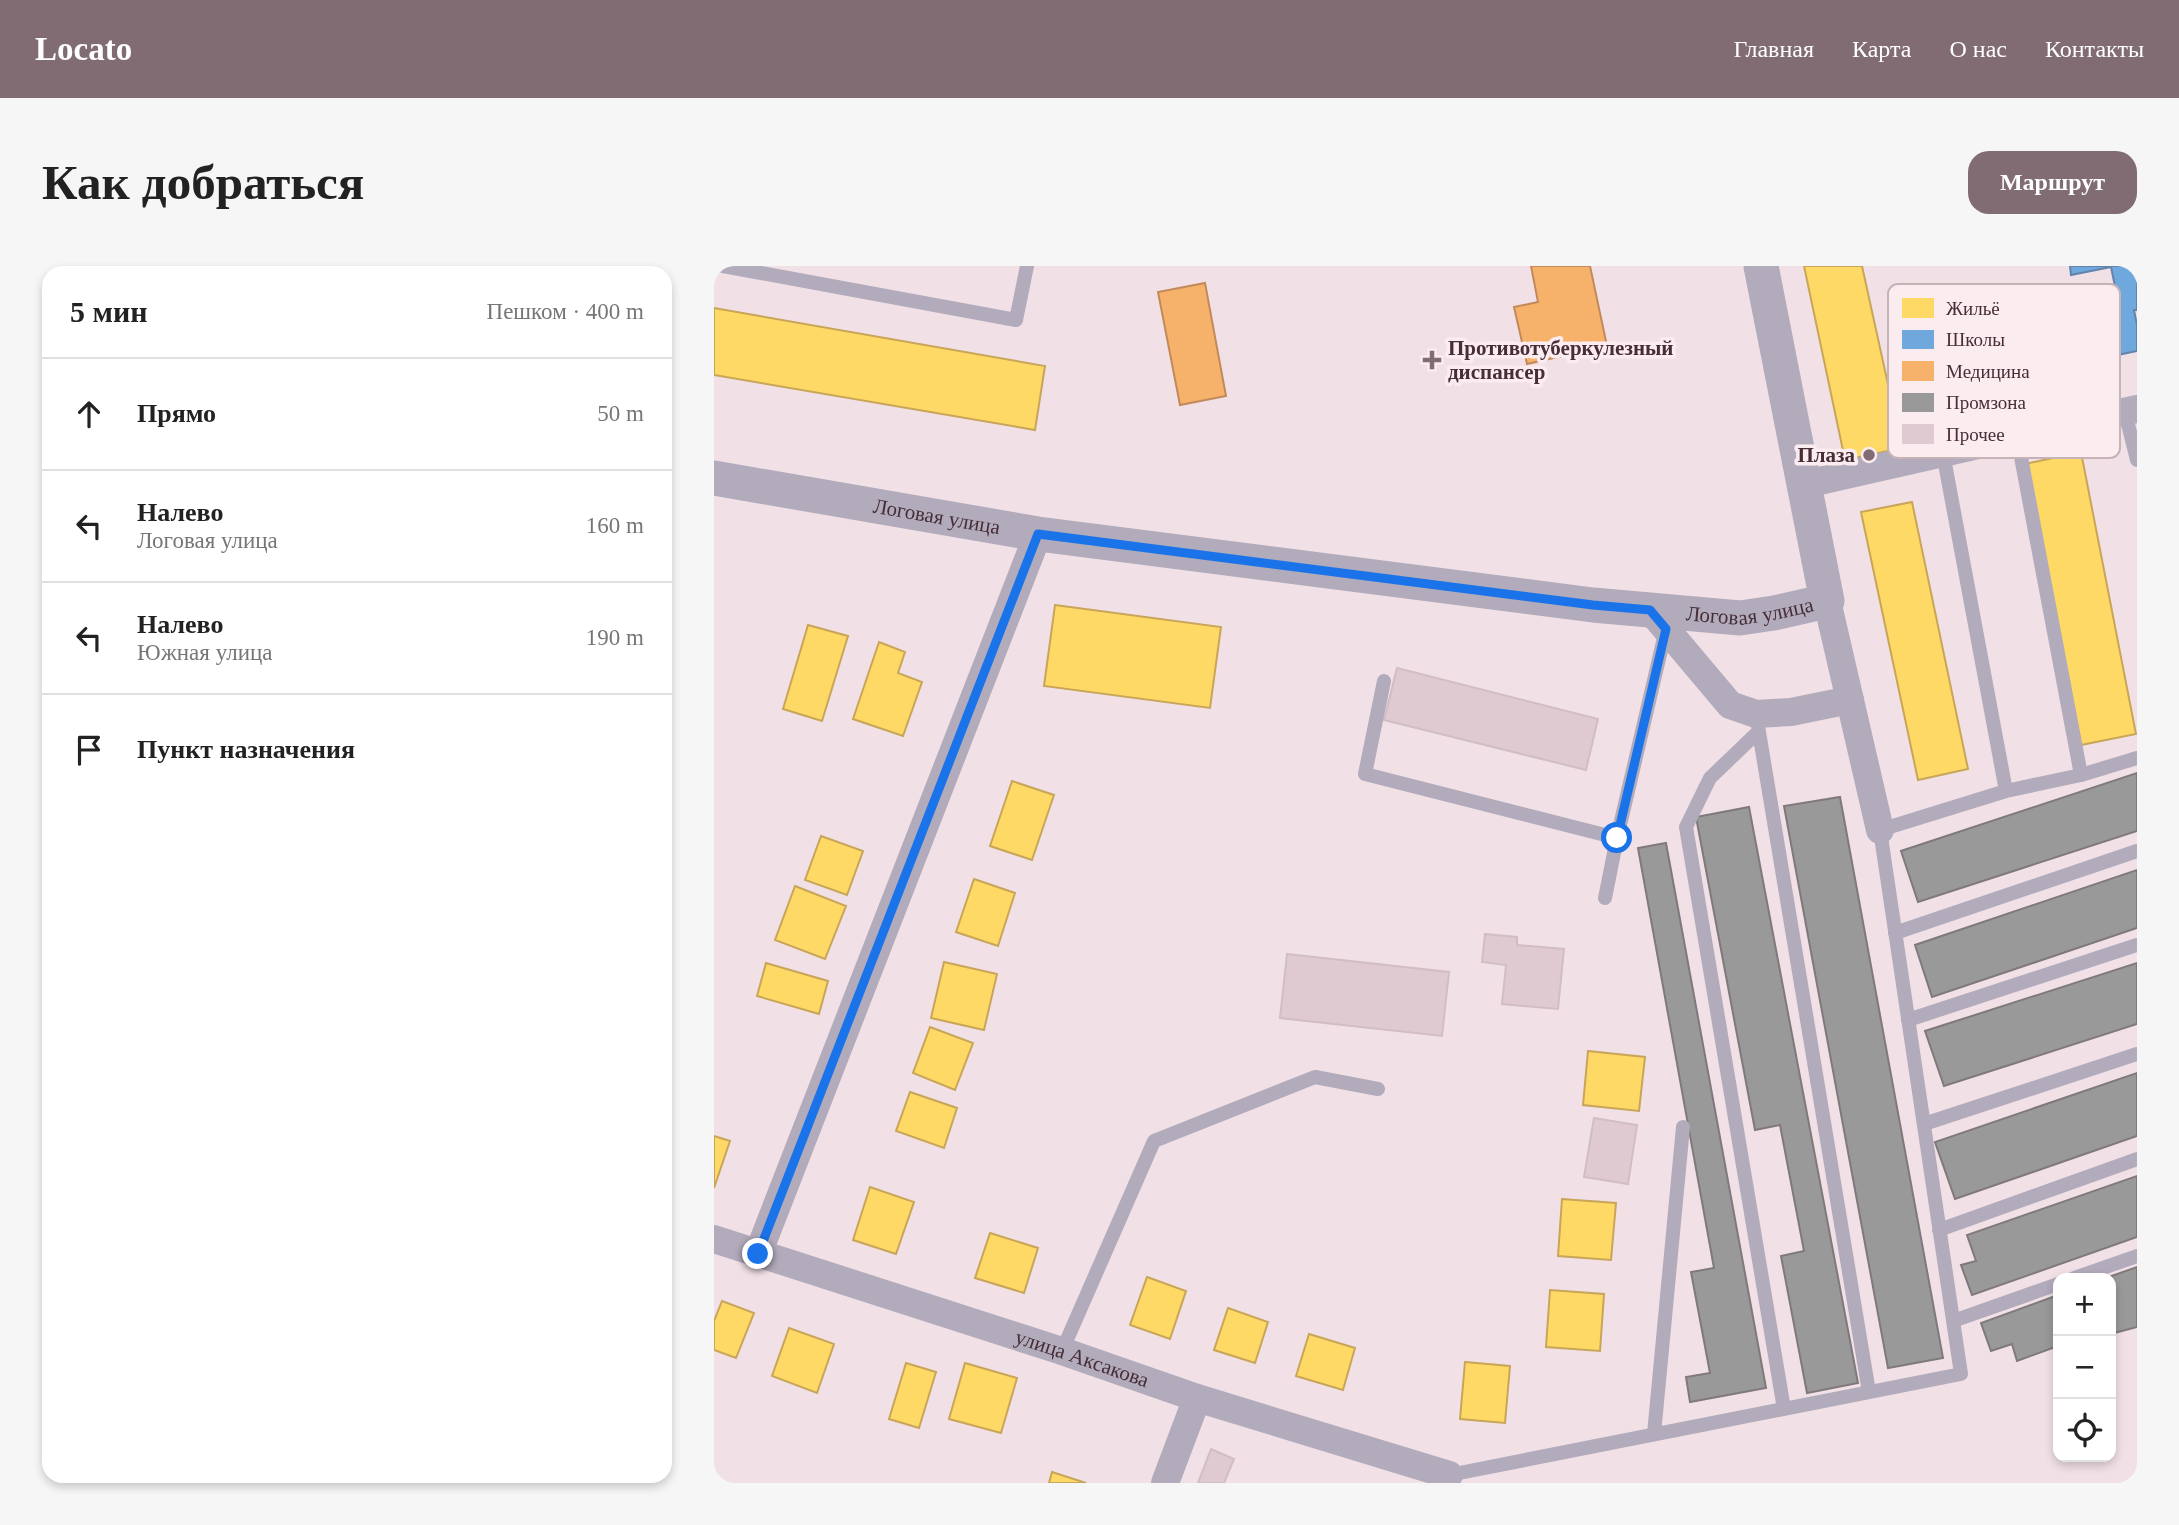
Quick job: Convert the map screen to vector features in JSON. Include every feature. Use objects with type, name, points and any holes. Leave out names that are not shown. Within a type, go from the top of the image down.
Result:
[{"type":"street","points":[[1761,266],[1827,601],[1880,830]]},
{"type":"street","points":[[1806,484],[1921,458]]},
{"type":"street","name":"Логовая улица","points":[[714,478],[1038,534],[1593,605],[1658,619],[1740,618],[1827,601]]},
{"type":"street","points":[[758,1254],[1038,534]]},
{"type":"street","points":[[1658,619],[1730,705],[1757,722],[1850,700]]},
{"type":"street","name":"улица Аксакова","points":[[714,1239],[1062,1351],[1197,1398],[1449,1475]]},
{"type":"street","points":[[1165,1483],[1197,1398]]},
{"type":"lane","points":[[723,266],[1016,320],[1027,266]]},
{"type":"lane","points":[[2131,411],[2137,460]]},
{"type":"lane","points":[[1944,458],[2006,792]]},
{"type":"lane","points":[[2021,458],[2081,775]]},
{"type":"lane","points":[[1605,898],[1658,619]]},
{"type":"lane","points":[[1384,681],[1365,775],[1617,838]]},
{"type":"lane","points":[[1757,722],[1868,1392]]},
{"type":"lane","points":[[1757,722],[1710,778],[1686,827],[1784,1409]]},
{"type":"lane","points":[[1449,1475],[1961,1374],[1880,830],[2006,792],[2081,775],[2137,758]]},
{"type":"lane","points":[[1895,933],[2137,851]]},
{"type":"lane","points":[[1908,1020],[2137,945]]},
{"type":"lane","points":[[1924,1125],[2137,1054]]},
{"type":"lane","points":[[1062,1351],[1154,1141],[1315,1077],[1378,1089]]},
{"type":"lane","points":[[1654,1434],[1683,1127]]},
{"type":"lane","points":[[1939,1230],[2137,1159]]},
{"type":"lane","points":[[2088,1273],[2137,1256]]},
{"type":"lane","points":[[1953,1321],[2053,1286]]},
{"type":"building: Жильё","points":[[1804,266],[1862,266],[1888,384],[1888,451],[1845,460]]},
{"type":"building: Жильё","points":[[714,308],[1045,366],[1035,430],[714,375]]},
{"type":"building: Жильё","points":[[2053,458],[2082,458],[2136,734],[2081,745],[2025,464]]},
{"type":"building: Жильё","points":[[1912,502],[1968,769],[1918,780],[1861,512]]},
{"type":"building: Жильё","points":[[1055,605],[1221,627],[1210,708],[1044,686]]},
{"type":"building: Жильё","points":[[808,625],[848,636],[822,721],[783,709]]},
{"type":"building: Жильё","points":[[879,642],[905,652],[898,673],[922,682],[903,736],[853,719]]},
{"type":"building: Жильё","points":[[1012,781],[1054,795],[1032,860],[990,846]]},
{"type":"building: Жильё","points":[[821,836],[863,851],[847,895],[805,880]]},
{"type":"building: Жильё","points":[[974,879],[1015,893],[998,946],[956,932]]},
{"type":"building: Жильё","points":[[795,886],[846,906],[825,959],[775,940]]},
{"type":"building: Жильё","points":[[944,962],[997,974],[984,1030],[931,1018]]},
{"type":"building: Жильё","points":[[766,963],[828,981],[819,1014],[757,996]]},
{"type":"building: Жильё","points":[[930,1027],[973,1043],[955,1090],[913,1073]]},
{"type":"building: Жильё","points":[[1588,1051],[1645,1057],[1639,1111],[1583,1105]]},
{"type":"building: Жильё","points":[[910,1092],[957,1108],[944,1148],[896,1131]]},
{"type":"building: Жильё","points":[[714,1136],[730,1141],[714,1188]]},
{"type":"building: Жильё","points":[[870,1187],[914,1202],[896,1254],[853,1240]]},
{"type":"building: Жильё","points":[[1562,1199],[1616,1203],[1611,1260],[1558,1256]]},
{"type":"building: Жильё","points":[[990,1233],[1038,1248],[1024,1293],[975,1278]]},
{"type":"building: Жильё","points":[[1147,1277],[1186,1291],[1170,1339],[1130,1325]]},
{"type":"building: Жильё","points":[[1550,1290],[1604,1294],[1600,1351],[1546,1347]]},
{"type":"building: Жильё","points":[[722,1301],[754,1313],[736,1358],[714,1350],[714,1321]]},
{"type":"building: Жильё","points":[[1228,1308],[1268,1322],[1255,1363],[1214,1350]]},
{"type":"building: Жильё","points":[[789,1328],[834,1344],[817,1393],[772,1376]]},
{"type":"building: Жильё","points":[[1309,1334],[1355,1348],[1343,1390],[1296,1376]]},
{"type":"building: Жильё","points":[[1465,1362],[1510,1366],[1505,1423],[1460,1419]]},
{"type":"building: Жильё","points":[[906,1363],[936,1372],[919,1428],[889,1419]]},
{"type":"building: Жильё","points":[[965,1363],[1017,1378],[1001,1433],[949,1419]]},
{"type":"building: Жильё","points":[[1052,1472],[1086,1483],[1049,1483]]},
{"type":"building: Школы","points":[[2070,266],[2137,266],[2137,310],[2134,310],[2137,351],[2120,355],[2120,284],[2115,284],[2111,267],[2071,275]]},
{"type":"building: Медицина","points":[[1531,266],[1590,266],[1607,346],[1527,364],[1514,307],[1538,302]]},
{"type":"building: Медицина","points":[[1205,283],[1226,396],[1180,405],[1158,292]]},
{"type":"building: Промзона","points":[[2137,773],[2137,831],[1918,902],[1901,851]]},
{"type":"building: Промзона","points":[[1840,797],[1943,1358],[1888,1368],[1784,806]]},
{"type":"building: Промзона","points":[[1749,807],[1858,1383],[1807,1393],[1781,1256],[1804,1251],[1780,1125],[1755,1130],[1696,817]]},
{"type":"building: Промзона","points":[[1666,843],[1766,1388],[1690,1402],[1686,1377],[1710,1373],[1691,1272],[1714,1268],[1638,848]]},
{"type":"building: Промзона","points":[[2137,870],[2137,928],[1932,997],[1915,945]]},
{"type":"building: Промзона","points":[[2137,963],[2137,1024],[1944,1086],[1925,1031]]},
{"type":"building: Промзона","points":[[2137,1073],[2137,1136],[1955,1199],[1935,1142]]},
{"type":"building: Промзона","points":[[2137,1176],[2137,1237],[1972,1295],[1961,1265],[1976,1261],[1967,1235]]},
{"type":"building: Промзона","points":[[2137,1267],[2137,1327],[2116,1333],[2116,1274]]},
{"type":"building: Промзона","points":[[2053,1297],[2053,1348],[2017,1361],[2012,1344],[1991,1351],[1981,1323]]},
{"type":"building: Прочее","points":[[1397,668],[1598,719],[1586,770],[1384,720]]},
{"type":"building: Прочее","points":[[1485,934],[1517,937],[1517,945],[1564,949],[1558,1009],[1502,1004],[1506,965],[1482,962]]},
{"type":"building: Прочее","points":[[1287,954],[1449,972],[1442,1036],[1280,1018]]},
{"type":"building: Прочее","points":[[1594,1118],[1637,1125],[1628,1184],[1584,1177]]},
{"type":"building: Прочее","points":[[1211,1449],[1234,1459],[1224,1483],[1198,1483]]},
{"type":"place","name":"Противотуберкулезный диспансер","points":[[1432,360]]},
{"type":"place","name":"Плаза","points":[[1869,455]]},
{"type":"route","points":[[758,1254],[1038,534],[1650,610],[1666,629],[1617,838]]}]
